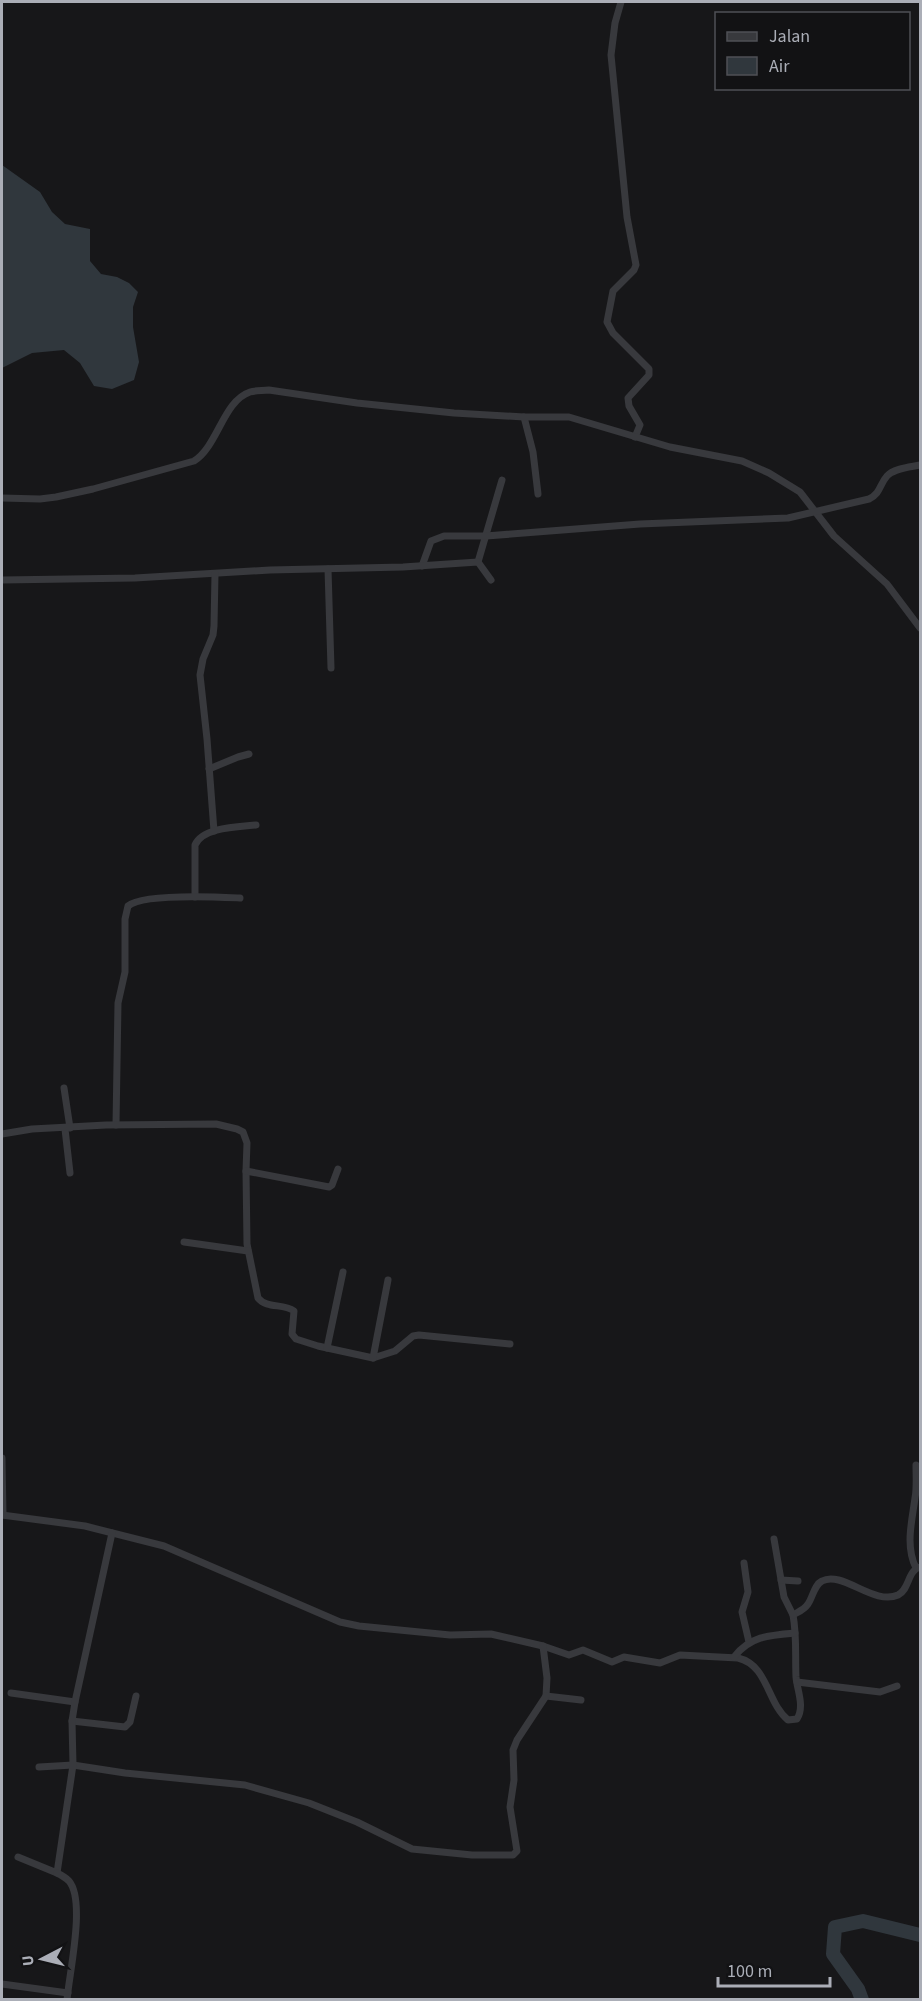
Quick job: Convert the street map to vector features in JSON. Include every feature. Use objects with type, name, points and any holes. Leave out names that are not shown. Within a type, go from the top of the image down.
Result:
[{"type":"street","points":[[621,2],[615,23],[611,55],[627,217],[636,265],[634,270],[613,291],[607,322],[613,333],[649,369],[649,375],[628,399],[629,406],[640,425],[635,437]]},
{"type":"street","points":[[2,507],[2,498],[56,498],[194,461],[207,450],[230,409],[240,398],[250,392],[269,390],[357,403],[475,415],[569,417],[670,447],[734,459],[749,464],[795,488],[851,554],[887,584],[921,628]]},
{"type":"street","points":[[524,417],[533,452],[538,494]]},
{"type":"street","points":[[422,566],[430,544],[435,538],[444,536],[486,536],[640,524],[777,518],[815,513],[869,499],[878,494],[885,478],[892,472],[921,465]]},
{"type":"street","points":[[478,562],[502,480]]},
{"type":"street","points":[[2,580],[135,578],[478,562]]},
{"type":"street","points":[[478,562],[491,580]]},
{"type":"street","points":[[328,569],[331,668]]},
{"type":"street","points":[[214,831],[200,675],[203,659],[213,635],[215,574]]},
{"type":"street","points":[[209,769],[249,754]]},
{"type":"street","points":[[195,897],[195,845],[199,838],[214,831],[256,825]]},
{"type":"street","points":[[116,1125],[118,1003],[124,972],[126,908],[130,903],[137,901],[195,897],[240,898]]},
{"type":"street","points":[[64,1088],[70,1173]]},
{"type":"street","points":[[2,1134],[32,1129],[116,1125],[216,1124],[237,1129],[243,1132],[247,1143],[248,1251],[260,1301],[292,1309],[295,1317],[292,1334],[296,1340],[373,1358],[395,1351],[413,1336],[419,1335],[510,1344]]},
{"type":"street","points":[[246,1171],[329,1187],[338,1169]]},
{"type":"street","points":[[183,1242],[248,1251]]},
{"type":"street","points":[[327,1348],[342,1272]]},
{"type":"street","points":[[373,1358],[388,1280]]},
{"type":"street","points":[[2,1458],[2,1515],[86,1526],[164,1546],[340,1622],[358,1626],[450,1635],[491,1634],[543,1646],[570,1656],[584,1650],[613,1662],[624,1657],[660,1663],[680,1655],[734,1657],[747,1660],[757,1670],[788,1720],[798,1719],[800,1714],[793,1615],[784,1598],[774,1539]]},
{"type":"street","points":[[793,1615],[806,1607],[817,1585],[822,1581],[835,1580],[872,1594],[894,1596],[904,1590],[911,1574],[919,1567],[913,1560],[910,1523],[918,1498],[916,1465]]},
{"type":"street","points":[[57,1873],[73,1765],[72,1721],[75,1702],[112,1533]]},
{"type":"street","points":[[744,1563],[748,1592],[742,1612],[749,1642]]},
{"type":"street","points":[[781,1580],[798,1581]]},
{"type":"street","points":[[734,1657],[749,1642],[771,1635],[795,1633]]},
{"type":"street","points":[[39,1767],[73,1765],[125,1773],[245,1785],[309,1803],[357,1822],[412,1849],[472,1855],[513,1855],[517,1851],[510,1807],[514,1780],[513,1750],[546,1695],[547,1677],[543,1646]]},
{"type":"street","points":[[797,1682],[880,1692],[897,1686]]},
{"type":"street","points":[[10,1693],[75,1702]]},
{"type":"street","points":[[546,1695],[581,1700]]},
{"type":"street","points":[[72,1721],[125,1727],[130,1722],[136,1696]]},
{"type":"street","points":[[2,1984],[67,1996],[76,1938],[75,1899],[69,1881],[57,1873],[18,1857]]},
{"type":"water","points":[[2,165],[40,192],[52,212],[65,224],[90,229],[90,261],[101,274],[117,277],[129,283],[138,292],[133,307],[133,327],[139,362],[134,380],[112,389],[94,386],[80,363],[64,350],[32,353],[2,368]]},
{"type":"waterway","points":[[862,2000],[858,1989],[833,1954],[835,1927],[863,1921],[920,1935]]}]
